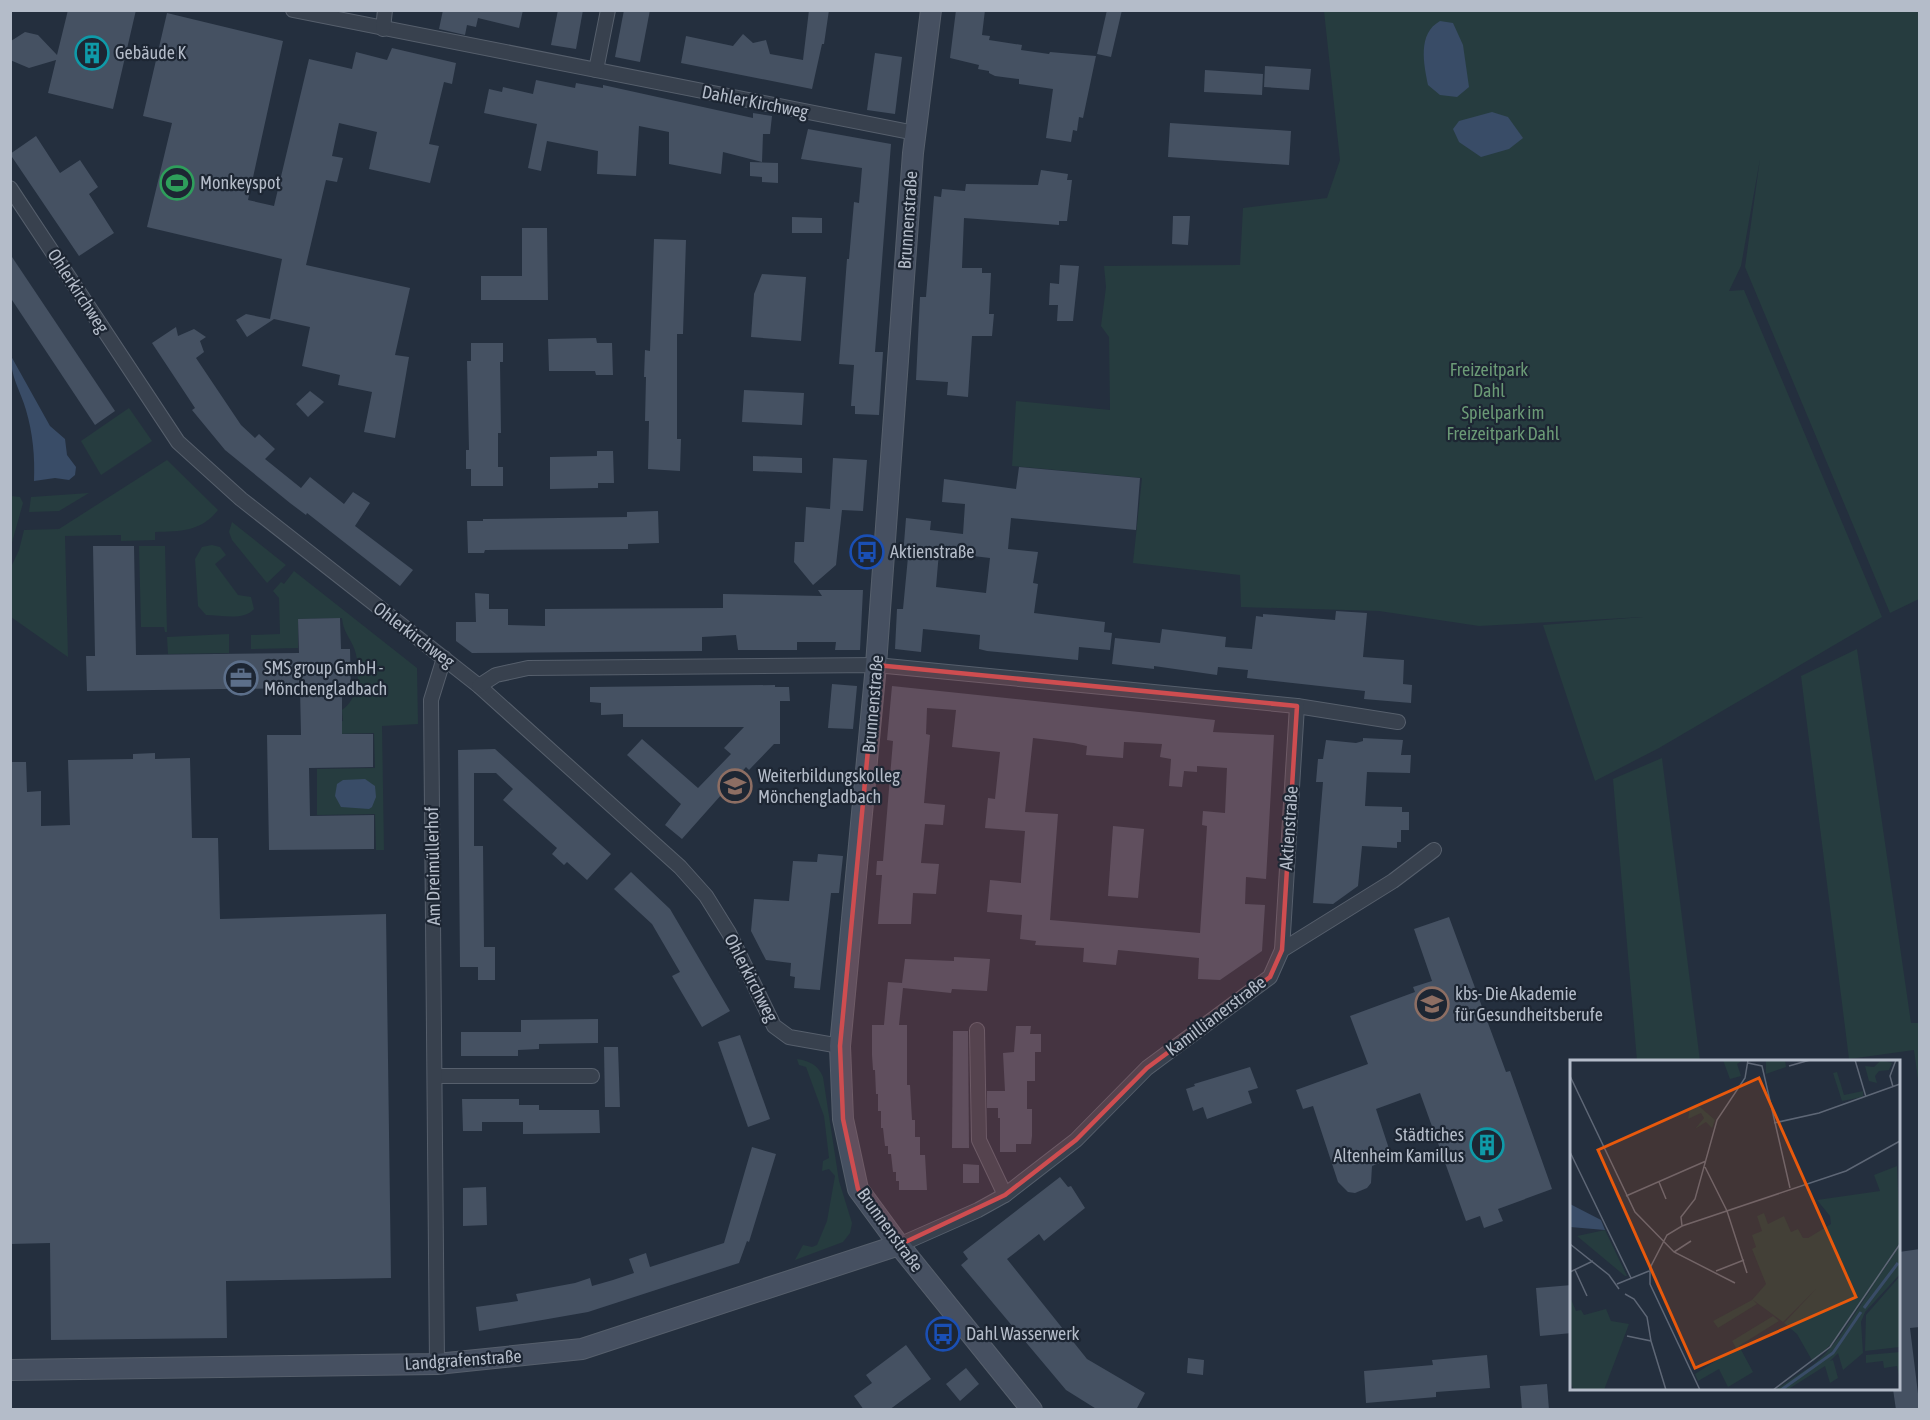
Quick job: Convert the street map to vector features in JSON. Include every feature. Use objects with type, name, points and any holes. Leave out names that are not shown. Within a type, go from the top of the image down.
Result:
[{"type":"street","name":"Dahler Kirchweg","points":[[293,10],[915,133]]},
{"type":"street","points":[[383,29],[385,10]]},
{"type":"street","points":[[596,70],[608,10]]},
{"type":"street","name":"Brunnenstraße","points":[[931,10],[915,133],[876,666],[840,1046],[843,1119],[858,1189],[899,1245],[1032,1410]]},
{"type":"street","name":"Ohlerkirchweg","points":[[10,188],[178,442],[248,504],[396,623],[479,686],[680,867],[706,896],[729,933],[774,1026],[789,1037],[840,1046]]},
{"type":"street","name":"Am Dreimüllerhof","points":[[437,1364],[431,700],[444,658]]},
{"type":"street","points":[[479,686],[496,675],[528,668],[876,666],[1297,705],[1398,722]]},
{"type":"street","name":"Aktienstraße","points":[[1282,950],[1297,705]]},
{"type":"street","points":[[1282,950],[1392,881],[1434,850]]},
{"type":"street","name":"Kamillianerstraße","points":[[899,1245],[978,1210],[1005,1195],[1076,1140],[1147,1068],[1270,977],[1282,950]]},
{"type":"street","points":[[977,1030],[979,1140],[1005,1195]]},
{"type":"street","points":[[435,1076],[592,1076]]},
{"type":"street","name":"Landgrafenstraße","points":[[10,1370],[437,1364],[582,1349],[899,1245]]},
{"type":"highlighted area","points":[[876,665],[1297,706],[1282,950],[1270,977],[1147,1068],[1076,1140],[1005,1195],[899,1245],[858,1189],[843,1119],[840,1046]]},
{"type":"green space","name":"Freizeitpark Dahl","points":[[1324,11],[1919,11],[1919,599],[1890,613],[1745,267],[1760,159],[1741,266],[1729,291],[1744,290],[1882,617],[1659,748],[1595,781],[1543,625],[1643,617],[1479,626],[1379,611],[1241,607],[1240,575],[1133,563],[1142,478],[1012,466],[1016,401],[1110,410],[1109,337],[1101,326],[1106,287],[1104,266],[1240,265],[1243,208],[1327,198],[1340,160]]},
{"type":"green space","points":[[129,408],[152,441],[101,475],[81,441]]},
{"type":"green space","points":[[167,460],[218,510],[204,523],[190,529],[155,532],[155,540],[121,541],[121,535],[65,536],[68,657],[11,617],[11,567],[19,550],[24,530],[59,529]]},
{"type":"green space","points":[[89,493],[59,511],[29,512],[31,497]]},
{"type":"green space","points":[[11,496],[20,497],[23,503],[11,546]]},
{"type":"green space","points":[[232,522],[286,565],[267,583],[232,540],[229,532]]},
{"type":"green space","points":[[212,545],[220,547],[226,555],[215,564],[238,595],[251,597],[254,609],[250,613],[238,616],[206,615],[198,606],[195,559],[202,547]]},
{"type":"green space","points":[[139,546],[165,546],[167,632],[164,627],[141,627]]},
{"type":"green space","points":[[294,571],[417,668],[418,724],[382,726],[384,850],[376,850],[375,814],[317,815],[317,769],[375,768],[374,733],[333,734],[333,722],[343,721],[342,710],[348,705],[356,690],[358,672],[354,648],[342,618],[298,619],[298,648],[251,649],[251,635],[280,634],[279,598],[273,591],[281,582],[284,584]]},
{"type":"green space","points":[[229,634],[229,653],[168,654],[167,637]]},
{"type":"green space","points":[[1857,649],[1911,1023],[1919,1023],[1919,1087],[1914,1050],[1849,1059],[1801,676]]},
{"type":"green space","points":[[1662,758],[1700,1060],[1637,1060],[1613,779]]},
{"type":"green space","points":[[797,1059],[813,1064],[823,1077],[839,1181],[852,1223],[850,1233],[843,1242],[795,1260],[803,1245],[812,1247],[817,1245],[827,1221],[835,1176],[829,1169],[822,1171],[823,1161],[829,1158],[824,1116],[806,1067],[799,1065]]},
{"type":"water","points":[[1440,21],[1453,23],[1463,45],[1469,87],[1457,97],[1440,95],[1428,85],[1424,59],[1425,41],[1433,27]]},
{"type":"water","points":[[1492,112],[1508,117],[1523,138],[1509,149],[1481,157],[1459,142],[1453,129],[1459,121]]},
{"type":"water","points":[[11,356],[50,426],[65,439],[67,455],[76,467],[75,475],[69,480],[55,478],[34,481],[34,454],[30,428],[14,377]]},
{"type":"water","points":[[365,779],[375,786],[376,797],[372,807],[369,809],[341,807],[335,796],[337,784],[343,780]]},
{"type":"building","name":"Gebäude K","points":[[68,10],[136,10],[113,109],[48,93],[56,60],[29,68],[10,60],[11,41],[25,32],[38,35],[57,55]]},
{"type":"building","points":[[443,10],[523,10],[519,28],[478,18],[476,27],[467,25],[465,35],[439,29]]},
{"type":"building","points":[[558,10],[583,10],[576,49],[551,45]]},
{"type":"building","points":[[624,10],[650,10],[640,62],[615,57]]},
{"type":"building","points":[[809,10],[829,10],[824,44],[822,44],[812,89],[681,63],[686,36],[733,46],[743,34],[753,43],[766,40],[770,54],[803,60]]},
{"type":"building","points":[[956,10],[985,10],[982,35],[990,36],[989,40],[1022,45],[1021,50],[1096,56],[1083,118],[1079,117],[1077,131],[1073,130],[1071,142],[1046,138],[1053,89],[1019,84],[1019,79],[995,76],[989,71],[978,69],[979,65],[950,58]]},
{"type":"building","points":[[1107,10],[1122,10],[1111,57],[1097,54]]},
{"type":"building","points":[[167,13],[283,41],[248,200],[274,206],[309,59],[352,69],[356,52],[387,60],[392,48],[456,63],[452,84],[444,82],[429,144],[439,146],[430,183],[369,169],[377,132],[339,123],[332,156],[343,158],[337,182],[326,180],[306,265],[410,288],[395,355],[409,357],[395,438],[364,432],[372,392],[338,385],[340,375],[302,366],[310,327],[274,319],[247,337],[236,320],[246,314],[270,319],[282,259],[147,227],[172,123],[143,116]]},
{"type":"building","points":[[875,53],[902,57],[895,114],[867,110]]},
{"type":"building","points":[[1265,66],[1311,69],[1309,90],[1264,87]]},
{"type":"building","points":[[1205,70],[1263,74],[1262,95],[1204,92]]},
{"type":"building","points":[[536,80],[575,88],[576,83],[603,88],[603,85],[753,118],[753,113],[772,116],[770,134],[763,134],[762,162],[723,152],[721,174],[669,164],[669,132],[639,126],[636,176],[597,174],[598,151],[547,141],[541,171],[528,168],[537,124],[484,113],[489,89],[502,92],[503,87],[533,94]]},
{"type":"building","points":[[1170,123],[1291,131],[1289,165],[1168,157]]},
{"type":"building","points":[[808,129],[891,144],[875,352],[883,352],[879,415],[855,414],[855,406],[851,406],[854,365],[839,364],[847,259],[849,259],[854,202],[859,203],[862,168],[801,159]]},
{"type":"building","points":[[36,136],[60,173],[80,160],[98,187],[89,194],[114,233],[79,256],[10,154]]},
{"type":"building","points":[[750,162],[778,163],[778,183],[762,182],[762,177],[750,176]]},
{"type":"building","points":[[1041,170],[1068,174],[1067,180],[1072,180],[1067,221],[1059,221],[1059,225],[964,218],[962,268],[982,268],[982,273],[991,273],[989,314],[994,314],[992,336],[972,336],[968,397],[947,395],[948,382],[916,380],[920,297],[926,297],[934,196],[941,197],[942,189],[965,191],[966,184],[1038,185]]},
{"type":"building","points":[[1173,216],[1190,216],[1188,245],[1172,244]]},
{"type":"building","points":[[792,217],[822,218],[822,233],[792,233]]},
{"type":"building","points":[[522,228],[547,228],[548,300],[481,300],[481,276],[522,276]]},
{"type":"building","points":[[654,239],[686,240],[683,334],[677,334],[677,439],[681,439],[680,471],[648,469],[649,421],[645,421],[646,377],[644,377],[645,350],[650,351]]},
{"type":"building","points":[[10,254],[115,411],[95,425],[10,297]]},
{"type":"building","points":[[1060,265],[1079,266],[1073,321],[1057,321],[1058,305],[1049,305],[1050,283],[1059,284]]},
{"type":"building","points":[[762,274],[806,277],[801,341],[751,337],[754,294]]},
{"type":"building","points":[[176,327],[178,336],[194,329],[206,337],[200,341],[204,352],[196,358],[241,425],[255,438],[259,434],[275,449],[265,459],[301,488],[310,477],[344,504],[353,492],[370,503],[355,526],[413,570],[400,586],[307,513],[306,515],[290,503],[225,450],[192,410],[195,408],[152,343]]},
{"type":"building","points":[[596,338],[597,343],[612,343],[613,375],[596,375],[595,371],[549,371],[548,339]]},
{"type":"building","points":[[471,343],[503,343],[503,362],[500,362],[501,433],[498,433],[498,467],[503,467],[503,486],[471,486],[471,469],[466,469],[466,450],[469,450],[467,361],[471,361]]},
{"type":"building","points":[[744,390],[804,393],[802,425],[742,422]]},
{"type":"building","points":[[310,391],[324,402],[308,417],[296,404]]},
{"type":"building","points":[[597,451],[613,451],[614,483],[598,483],[598,488],[550,489],[550,457],[597,456]]},
{"type":"building","points":[[753,456],[802,458],[802,473],[753,471]]},
{"type":"building","points":[[833,458],[867,460],[863,511],[842,510],[836,565],[813,585],[794,562],[795,542],[804,542],[806,507],[830,509]]},
{"type":"building","points":[[1019,467],[1140,478],[1136,530],[1011,518],[1008,549],[1038,552],[1033,583],[1038,584],[1034,613],[1105,622],[1104,632],[1112,633],[1110,650],[1079,647],[1078,660],[987,651],[979,649],[980,635],[923,629],[921,652],[895,649],[897,609],[903,609],[908,557],[903,556],[906,518],[931,521],[930,530],[963,534],[965,504],[942,502],[944,479],[1016,489]],"holes":[[[939,552],[990,558],[986,593],[936,587]]]},
{"type":"building","points":[[658,511],[659,543],[628,544],[628,549],[485,550],[484,553],[468,553],[467,521],[627,517],[627,512]]},
{"type":"building","points":[[93,546],[134,546],[136,655],[299,653],[298,619],[340,618],[341,649],[350,649],[351,692],[342,692],[342,734],[373,734],[373,767],[309,768],[310,816],[374,815],[374,849],[269,850],[267,735],[301,735],[300,688],[87,691],[86,656],[95,656]]},
{"type":"building","points":[[818,590],[863,590],[860,650],[835,650],[836,642],[797,642],[797,650],[738,650],[736,635],[702,637],[702,651],[472,653],[456,641],[456,622],[476,622],[475,593],[489,594],[489,609],[508,609],[508,625],[545,626],[545,609],[723,608],[723,594],[822,596]]},
{"type":"building","points":[[1336,611],[1367,613],[1363,657],[1404,660],[1403,684],[1412,685],[1411,703],[1364,699],[1365,691],[1247,678],[1248,670],[1218,667],[1217,675],[1154,666],[1154,669],[1112,664],[1115,638],[1160,643],[1162,629],[1226,637],[1225,647],[1252,649],[1256,616],[1263,617],[1263,614],[1335,620]]},
{"type":"building","points":[[832,684],[857,686],[853,729],[828,728]]},
{"type":"building","points":[[775,685],[775,687],[789,687],[790,701],[780,701],[780,744],[774,744],[749,770],[746,767],[682,839],[665,825],[681,804],[627,755],[642,739],[698,788],[731,754],[724,748],[744,727],[623,727],[623,714],[601,715],[601,703],[590,702],[590,687]]},
{"type":"building","points":[[892,686],[1215,720],[1213,732],[1274,735],[1266,879],[1246,877],[1245,904],[1265,905],[1262,951],[1220,980],[1198,979],[1199,958],[1118,950],[1116,965],[1083,962],[1084,948],[1035,945],[1036,941],[1020,939],[1022,915],[987,912],[990,880],[1021,883],[1025,831],[985,828],[988,798],[995,799],[1000,752],[952,747],[956,710],[927,708],[926,734],[930,735],[924,803],[945,805],[943,825],[925,824],[921,863],[939,864],[936,894],[913,893],[911,924],[878,924],[882,875],[876,875],[877,861],[883,861],[893,741],[887,740]],"holes":[[[1033,738],[1087,746],[1086,755],[1123,758],[1124,742],[1162,744],[1160,757],[1171,759],[1169,786],[1182,787],[1184,771],[1197,772],[1197,766],[1227,768],[1225,813],[1203,811],[1202,825],[1207,826],[1200,933],[1050,920],[1058,814],[1025,812]]]},
{"type":"building","points":[[1363,738],[1403,740],[1401,755],[1411,755],[1410,773],[1367,772],[1365,806],[1402,807],[1402,812],[1409,812],[1409,830],[1401,830],[1401,842],[1397,842],[1397,848],[1362,846],[1358,886],[1333,904],[1313,903],[1323,782],[1316,782],[1318,759],[1323,759],[1326,740],[1356,743],[1363,741]]},
{"type":"building","points":[[495,749],[611,854],[587,880],[567,862],[564,865],[552,854],[557,848],[503,800],[513,789],[496,773],[474,773],[474,846],[483,846],[484,947],[495,947],[495,980],[478,980],[478,967],[460,967],[458,750]]},
{"type":"building","points":[[155,753],[155,759],[190,758],[192,838],[218,838],[220,919],[386,914],[391,1278],[226,1281],[227,1338],[51,1340],[50,1243],[10,1244],[10,762],[26,762],[27,792],[41,791],[41,826],[70,825],[68,760],[133,759],[133,754]]},
{"type":"building","points":[[1113,826],[1144,829],[1138,898],[1108,896]]},
{"type":"building","points":[[818,854],[843,856],[839,893],[831,893],[820,990],[794,988],[795,977],[790,976],[791,963],[766,960],[751,931],[754,899],[789,901],[793,861],[817,862]]},
{"type":"building","points":[[631,872],[670,909],[730,1011],[702,1027],[672,976],[680,972],[652,924],[614,889]]},
{"type":"building","points":[[1449,917],[1506,1072],[1510,1071],[1552,1189],[1498,1209],[1503,1221],[1484,1228],[1480,1216],[1466,1221],[1420,1093],[1376,1109],[1392,1158],[1372,1166],[1371,1183],[1367,1188],[1355,1193],[1348,1192],[1338,1182],[1313,1106],[1303,1109],[1296,1090],[1368,1064],[1350,1016],[1415,992],[1413,987],[1432,981],[1414,929]]},
{"type":"building","points":[[954,957],[990,959],[987,991],[952,989],[951,993],[903,988],[899,1025],[907,1025],[907,1085],[910,1085],[915,1137],[920,1137],[920,1155],[925,1155],[927,1190],[899,1190],[896,1172],[893,1172],[891,1154],[888,1154],[888,1146],[885,1146],[883,1128],[881,1128],[881,1111],[878,1111],[878,1094],[876,1094],[875,1070],[873,1070],[872,1025],[884,1025],[888,982],[902,983],[905,959],[954,961]]},
{"type":"building","points":[[598,1019],[598,1043],[539,1044],[539,1049],[518,1050],[518,1056],[461,1056],[461,1032],[521,1032],[521,1020]]},
{"type":"building","points":[[1016,1026],[1031,1026],[1030,1034],[1041,1034],[1041,1052],[1035,1052],[1035,1081],[1027,1081],[1027,1109],[1032,1109],[1031,1144],[1016,1144],[1016,1152],[1000,1152],[998,1108],[987,1108],[987,1091],[1005,1091],[1003,1053],[1014,1052]]},
{"type":"building","points":[[953,1031],[968,1031],[969,1148],[952,1148]]},
{"type":"building","points":[[740,1035],[770,1119],[748,1127],[718,1042]]},
{"type":"building","points":[[604,1047],[618,1047],[620,1107],[605,1107]]},
{"type":"building","points":[[1250,1067],[1258,1088],[1248,1091],[1252,1103],[1207,1119],[1203,1107],[1193,1111],[1186,1089],[1195,1086],[1194,1084]]},
{"type":"building","points":[[462,1099],[519,1099],[519,1105],[539,1105],[539,1110],[599,1110],[600,1133],[523,1134],[523,1122],[482,1122],[482,1131],[463,1131]]},
{"type":"building","points":[[752,1147],[776,1154],[749,1242],[747,1241],[739,1263],[588,1312],[479,1331],[476,1307],[518,1301],[516,1294],[590,1278],[592,1286],[613,1280],[634,1273],[629,1259],[646,1253],[650,1267],[724,1243]]},
{"type":"building","points":[[963,1164],[979,1165],[979,1183],[963,1183]]},
{"type":"building","points":[[1060,1177],[1068,1187],[1071,1186],[1085,1208],[1044,1241],[1039,1234],[1007,1259],[1087,1359],[1145,1393],[1136,1410],[1098,1410],[1066,1390],[961,1265],[968,1259],[963,1252]]},
{"type":"building","points":[[486,1187],[487,1225],[463,1226],[463,1188]]},
{"type":"building","points":[[1920,1249],[1920,1327],[1910,1328],[1920,1410],[1896,1410],[1893,1390],[1900,1390],[1900,1252]]},
{"type":"building","points":[[1570,1285],[1570,1333],[1540,1336],[1536,1288]]},
{"type":"building","points":[[906,1345],[931,1379],[889,1410],[864,1410],[854,1396],[872,1383],[866,1375]]},
{"type":"building","points":[[1487,1355],[1490,1388],[1436,1392],[1436,1397],[1366,1403],[1364,1371],[1433,1365],[1432,1360]]},
{"type":"building","points":[[1188,1358],[1204,1360],[1203,1375],[1187,1373]]},
{"type":"building","points":[[966,1368],[979,1384],[960,1401],[946,1384]]},
{"type":"building","points":[[1547,1384],[1549,1410],[1522,1410],[1520,1386]]},
{"type":"place","name":"Gebäude K","points":[[92,53]]},
{"type":"place","name":"Monkeyspot","points":[[177,183]]},
{"type":"place","name":"Aktienstraße","points":[[867,552]]},
{"type":"place","name":"SMS group GmbH - Mönchengladbach","points":[[241,678]]},
{"type":"place","name":"Weiterbildungskolleg Mönchengladbach","points":[[735,786]]},
{"type":"place","name":"kbs- Die Akademie für Gesundheitsberufe","points":[[1432,1004]]},
{"type":"place","name":"Städtiches Altenheim Kamillus","points":[[1487,1145]]},
{"type":"place","name":"Dahl Wasserwerk","points":[[943,1334]]},
{"type":"park label","name":"Spielpark im Freizeitpark Dahl","points":[[1503,423]]}]
